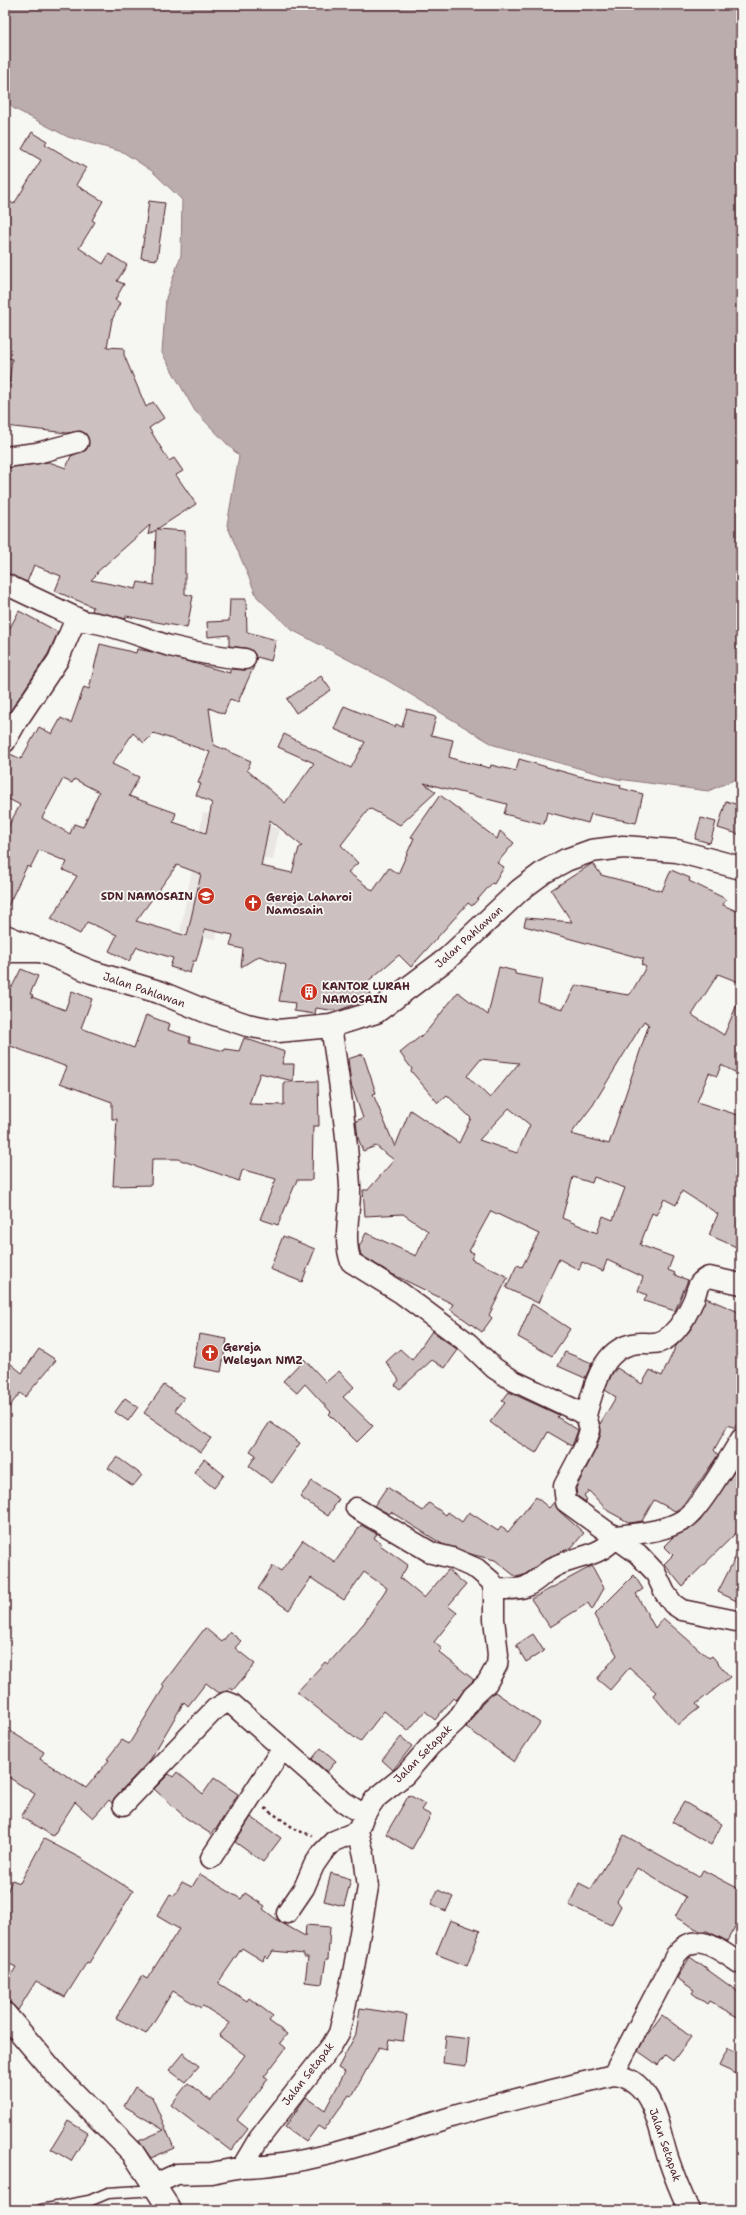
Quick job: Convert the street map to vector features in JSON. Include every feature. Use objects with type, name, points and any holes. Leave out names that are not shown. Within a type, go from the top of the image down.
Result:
[{"type":"main road","name":"Jalan Pahlawan","points":[[5,936],[92,972],[159,992],[205,1011],[247,1025],[278,1030],[331,1026],[376,1012],[448,958],[520,890],[544,872],[566,860],[591,851],[623,848],[676,851],[741,868]]},
{"type":"main road","points":[[5,951],[40,951]]},
{"type":"main road","points":[[5,2014],[58,2077],[133,2153],[170,2210]]},
{"type":"street","points":[[5,457],[37,454],[78,442]]},
{"type":"street","points":[[5,584],[81,620],[94,622],[171,646],[246,660]]},
{"type":"street","points":[[5,742],[17,721],[58,660],[74,623],[81,620]]},
{"type":"street","points":[[331,1026],[347,1132],[350,1191],[346,1243],[352,1262],[401,1293],[468,1343],[494,1368],[514,1381],[586,1415]]},
{"type":"street","points":[[741,1284],[709,1277],[700,1282],[688,1311],[680,1325],[665,1340],[655,1344],[631,1344],[619,1348],[610,1356],[598,1376],[586,1415],[590,1430],[585,1446],[564,1486],[566,1502],[616,1536],[638,1554],[655,1572],[665,1593],[674,1604],[682,1610],[741,1622]]},
{"type":"street","points":[[616,1536],[657,1531],[685,1519],[721,1471],[741,1439]]},
{"type":"street","points":[[356,1508],[432,1552],[452,1558],[477,1569],[492,1581],[494,1589],[527,1586],[558,1565],[585,1558],[599,1551],[612,1543],[616,1536]]},
{"type":"street","name":"Jalan Setapak","points":[[242,2167],[258,2140],[339,2033],[353,1973],[368,1887],[361,1823],[375,1799],[405,1776],[430,1746],[458,1720],[473,1696],[487,1683],[494,1672],[498,1655],[494,1619],[494,1589]]},
{"type":"street","points":[[123,1805],[222,1704],[227,1702],[232,1704],[344,1802],[361,1823],[334,1841],[317,1861],[304,1888],[286,1913]]},
{"type":"street","points":[[210,1858],[282,1749]]},
{"type":"street","points":[[613,2075],[676,1954],[682,1946],[692,1942],[704,1942],[741,1964]]},
{"type":"street","name":"Jalan Setapak","points":[[156,2187],[177,2174],[212,2174],[242,2167],[281,2164],[330,2153],[518,2098],[613,2075],[622,2075],[635,2081],[647,2095],[654,2109],[668,2158],[689,2210]]},
{"type":"lane","points":[[41,2210],[89,2201],[108,2193],[156,2187]]},
{"type":"path","points":[[250,1798],[298,1831],[334,1841]]},
{"type":"shaded area","points":[[5,5],[741,5],[741,777],[708,791],[618,779],[494,745],[387,680],[292,630],[257,597],[227,525],[239,456],[195,411],[162,353],[166,298],[181,255],[182,200],[152,171],[123,152],[68,137],[13,108],[5,100]]},
{"type":"shaded area","name":"SDN NAMOSAIN","points":[[203,813],[279,828],[273,860],[233,852],[216,939],[180,932]]},
{"type":"building","points":[[32,132],[47,141],[45,144],[86,168],[76,185],[103,201],[92,220],[95,222],[79,248],[103,264],[109,254],[127,265],[117,281],[124,284],[115,300],[120,303],[112,320],[107,347],[124,348],[124,355],[146,407],[153,402],[164,418],[149,428],[169,461],[174,458],[183,471],[176,475],[196,504],[157,529],[185,531],[185,594],[193,596],[187,628],[126,616],[126,619],[92,611],[93,607],[55,591],[61,576],[34,565],[27,582],[5,573],[5,468],[49,462],[66,468],[71,456],[86,450],[89,445],[86,434],[81,431],[67,433],[5,426],[5,399],[7,400],[12,359],[5,357],[5,210],[10,202],[14,204],[41,160],[22,149]],"holes":[[[150,525],[148,535],[156,530],[154,585],[138,582],[136,589],[91,580],[98,573],[96,573]]]},
{"type":"building","points":[[149,201],[165,203],[157,260],[141,258]]},
{"type":"building","points":[[230,599],[246,599],[247,632],[276,640],[271,661],[257,657],[256,660],[255,654],[246,648],[229,646],[229,635],[208,637],[207,622],[229,621]]},
{"type":"building","points":[[19,611],[58,632],[48,654],[5,719],[5,637]]},
{"type":"building","points":[[100,644],[136,653],[137,649],[152,652],[230,673],[230,669],[244,670],[254,666],[238,702],[230,699],[224,714],[209,708],[214,745],[251,761],[247,770],[285,803],[314,763],[278,747],[284,734],[351,768],[365,742],[334,729],[344,706],[395,727],[396,724],[402,727],[407,709],[436,717],[431,735],[453,740],[449,757],[457,760],[490,768],[491,765],[516,771],[519,759],[578,776],[621,785],[620,788],[643,794],[636,823],[591,814],[588,823],[547,812],[544,824],[504,814],[507,804],[424,783],[436,792],[400,825],[371,809],[368,810],[341,845],[358,863],[348,872],[373,891],[389,868],[398,874],[414,838],[411,837],[440,795],[497,839],[500,831],[514,843],[497,863],[504,867],[494,884],[492,883],[472,906],[468,903],[411,967],[399,955],[366,983],[372,998],[337,1011],[316,1008],[315,1014],[294,1011],[295,1003],[279,1001],[286,965],[259,956],[241,967],[243,949],[230,946],[233,935],[205,929],[196,961],[193,961],[190,973],[170,967],[173,958],[137,947],[129,961],[109,951],[117,935],[87,922],[80,934],[51,919],[77,876],[63,870],[67,862],[39,850],[30,868],[27,866],[5,912],[5,832],[20,805],[5,797],[5,753],[21,759],[39,727],[52,734],[61,718],[71,723],[84,687],[89,689]],"holes":[[[133,733],[144,743],[154,733],[210,752],[198,783],[201,784],[196,795],[212,803],[206,833],[173,822],[176,813],[129,796],[139,777],[112,764]],[[63,779],[72,783],[74,779],[99,792],[83,827],[74,824],[70,834],[42,818]],[[270,820],[302,846],[299,848],[292,873],[261,866]],[[177,865],[201,874],[187,936],[136,921]]]},
{"type":"building","points":[[321,676],[331,690],[296,713],[287,699]]},
{"type":"building","points":[[726,801],[741,806],[741,835],[718,828]]},
{"type":"building","points":[[701,818],[716,822],[710,843],[695,839]]},
{"type":"building","points":[[593,863],[601,875],[662,891],[671,870],[690,878],[689,881],[726,899],[723,905],[741,913],[735,933],[741,934],[741,983],[718,974],[692,1015],[724,1035],[741,995],[741,1075],[721,1065],[717,1076],[709,1073],[697,1102],[741,1116],[741,1249],[709,1235],[718,1214],[682,1191],[676,1205],[664,1199],[656,1215],[652,1213],[640,1245],[673,1257],[668,1270],[675,1273],[674,1275],[688,1280],[675,1311],[644,1301],[647,1295],[638,1291],[643,1277],[607,1260],[603,1271],[582,1262],[579,1270],[559,1259],[538,1303],[506,1288],[517,1265],[522,1267],[539,1234],[491,1211],[469,1251],[474,1253],[471,1259],[508,1277],[489,1315],[492,1318],[482,1332],[450,1309],[453,1304],[392,1274],[361,1255],[359,1247],[366,1233],[416,1256],[428,1231],[403,1214],[365,1216],[363,1190],[368,1190],[394,1160],[376,1146],[363,1151],[358,1138],[356,1121],[363,1118],[351,1084],[348,1059],[363,1054],[376,1093],[373,1094],[395,1147],[410,1110],[459,1143],[471,1118],[447,1095],[438,1103],[411,1071],[412,1069],[400,1053],[427,1031],[458,992],[488,1015],[499,967],[515,971],[515,974],[542,979],[538,1002],[563,1009],[576,985],[629,995],[646,967],[641,964],[644,959],[524,926],[526,918],[572,922],[551,890]],"holes":[[[644,1021],[649,1024],[609,1144],[571,1134],[593,1105]],[[481,1059],[519,1063],[490,1098],[467,1076]],[[509,1108],[530,1125],[517,1153],[479,1140]],[[573,1177],[592,1183],[594,1177],[625,1188],[613,1220],[603,1216],[597,1233],[562,1218]]]},
{"type":"building","points":[[21,969],[38,976],[30,994],[33,995],[32,997],[65,1010],[72,991],[92,999],[81,1028],[134,1048],[146,1015],[170,1024],[168,1030],[190,1037],[189,1042],[224,1051],[225,1049],[239,1051],[244,1038],[285,1052],[282,1064],[294,1064],[293,1081],[260,1073],[249,1104],[284,1105],[284,1082],[318,1081],[319,1126],[313,1126],[312,1180],[297,1180],[278,1225],[260,1219],[276,1179],[244,1170],[242,1171],[239,1181],[178,1159],[152,1159],[151,1185],[113,1186],[117,1119],[112,1119],[112,1102],[60,1083],[67,1067],[5,1044],[5,984],[12,987]]},
{"type":"building","points":[[283,1236],[315,1249],[302,1282],[270,1269]]},
{"type":"building","points":[[706,1298],[741,1313],[741,1413],[735,1428],[728,1425],[714,1450],[718,1455],[683,1506],[675,1511],[654,1500],[642,1521],[630,1523],[608,1511],[589,1491],[584,1495],[587,1500],[586,1502],[577,1496],[576,1488],[596,1449],[601,1433],[600,1424],[616,1397],[605,1390],[612,1374],[617,1368],[642,1384],[650,1370],[662,1376],[676,1346],[691,1329]]},
{"type":"building","points":[[532,1304],[570,1329],[552,1356],[518,1337]]},
{"type":"building","points":[[432,1331],[458,1350],[445,1368],[432,1360],[400,1389],[395,1385],[399,1380],[386,1362],[400,1349],[412,1360]]},
{"type":"building","name":"Gereja Weleyan NMZ","points":[[199,1334],[227,1339],[221,1372],[193,1367]]},
{"type":"building","points":[[39,1349],[56,1360],[25,1397],[20,1393],[5,1412],[5,1359],[22,1373]]},
{"type":"building","points":[[565,1352],[592,1363],[585,1378],[558,1366]]},
{"type":"building","points":[[304,1359],[326,1382],[339,1371],[354,1387],[343,1397],[373,1426],[357,1442],[329,1414],[331,1412],[305,1384],[297,1393],[283,1381]]},
{"type":"building","points":[[164,1385],[184,1398],[175,1410],[211,1438],[201,1452],[144,1413]]},
{"type":"building","points":[[509,1392],[559,1415],[557,1417],[578,1430],[572,1446],[548,1432],[536,1453],[508,1436],[490,1422],[505,1403],[502,1401]]},
{"type":"building","points":[[125,1398],[138,1407],[128,1421],[115,1412]]},
{"type":"building","points":[[270,1422],[300,1443],[272,1483],[249,1466],[256,1455],[250,1451]]},
{"type":"building","points":[[117,1457],[142,1475],[133,1486],[108,1468]]},
{"type":"building","points":[[204,1459],[224,1475],[214,1488],[194,1472]]},
{"type":"building","points":[[739,1465],[741,1466],[741,1528],[682,1586],[664,1564],[673,1555],[664,1546],[673,1537],[690,1529],[700,1521]]},
{"type":"building","points":[[312,1481],[339,1499],[328,1516],[300,1497]]},
{"type":"building","points":[[387,1487],[423,1511],[429,1503],[446,1515],[448,1512],[462,1522],[469,1512],[498,1531],[501,1527],[508,1532],[536,1497],[549,1508],[554,1502],[559,1511],[584,1533],[571,1548],[551,1556],[524,1575],[516,1577],[495,1560],[474,1555],[442,1544],[391,1512],[389,1514],[374,1506]]},
{"type":"building","points":[[361,1525],[377,1534],[374,1538],[381,1543],[380,1545],[408,1565],[400,1578],[424,1598],[448,1570],[466,1585],[448,1606],[457,1613],[434,1642],[442,1649],[439,1652],[474,1680],[456,1700],[453,1698],[435,1720],[425,1711],[408,1731],[384,1711],[360,1742],[297,1692],[325,1662],[328,1664],[364,1623],[387,1588],[364,1572],[344,1600],[311,1578],[289,1610],[258,1589],[273,1566],[281,1571],[303,1540],[335,1562]]},
{"type":"building","points":[[741,1546],[741,1603],[718,1592]]},
{"type":"building","points":[[592,1566],[604,1588],[592,1610],[588,1603],[550,1627],[531,1599]]},
{"type":"building","points":[[634,1575],[643,1589],[636,1594],[655,1628],[663,1618],[709,1658],[712,1656],[730,1677],[696,1704],[699,1708],[678,1725],[653,1695],[656,1692],[629,1668],[610,1690],[597,1679],[617,1655],[594,1615]]},
{"type":"building","points":[[205,1628],[222,1642],[230,1632],[241,1641],[235,1648],[255,1664],[233,1690],[230,1688],[228,1691],[219,1693],[206,1683],[188,1706],[184,1702],[150,1760],[115,1797],[112,1803],[109,1800],[93,1818],[75,1802],[53,1836],[21,1817],[35,1794],[5,1775],[5,1728],[44,1752],[40,1759],[86,1788],[109,1760],[107,1759],[122,1740],[129,1744],[164,1687],[162,1685]]},
{"type":"building","points":[[533,1634],[544,1651],[526,1662],[516,1645]]},
{"type":"building","points":[[495,1692],[540,1723],[514,1762],[466,1727],[482,1704]]},
{"type":"building","points":[[401,1737],[412,1746],[393,1770],[382,1760]]},
{"type":"building","points":[[321,1748],[336,1761],[327,1772],[312,1759]]},
{"type":"building","points":[[177,1772],[203,1794],[214,1778],[238,1794],[216,1829],[215,1828],[211,1834],[186,1818],[154,1789],[169,1774],[173,1777]]},
{"type":"building","points":[[409,1795],[425,1804],[421,1810],[431,1815],[412,1849],[386,1834]]},
{"type":"building","points":[[684,1802],[722,1824],[711,1845],[672,1822]]},
{"type":"building","points":[[251,1817],[281,1838],[263,1862],[235,1842]]},
{"type":"building","points":[[624,1835],[699,1877],[703,1870],[741,1890],[741,1916],[727,1941],[707,1931],[700,1931],[675,1917],[686,1897],[637,1868],[617,1901],[621,1906],[611,1925],[569,1905],[579,1883],[591,1889]]},
{"type":"building","points":[[44,1839],[82,1859],[133,1891],[89,1963],[87,1962],[65,1997],[36,1981],[18,2010],[10,2002],[5,2002],[5,1985],[16,1967],[5,1962],[5,1897],[12,1880],[20,1883]]},
{"type":"building","points":[[331,1873],[351,1879],[344,1906],[324,1901]]},
{"type":"building","points":[[200,1874],[241,1899],[245,1893],[265,1906],[263,1909],[280,1922],[305,1936],[306,1925],[330,1927],[328,1959],[326,1959],[322,1984],[305,1982],[308,1957],[304,1957],[304,1954],[273,1951],[268,1959],[265,1956],[263,1961],[242,1948],[218,1983],[247,2001],[249,1998],[273,2016],[269,2021],[287,2034],[280,2043],[286,2048],[264,2077],[268,2079],[237,2120],[248,2129],[231,2151],[171,2105],[188,2083],[211,2101],[245,2055],[219,2036],[230,2023],[203,2006],[201,2008],[173,1991],[146,2034],[116,2018],[142,1976],[147,1979],[179,1929],[157,1916],[170,1894],[174,1896],[182,1882],[192,1887]]},
{"type":"building","points":[[438,1890],[453,1897],[446,1911],[431,1904]]},
{"type":"building","points":[[450,1920],[480,1931],[467,1966],[436,1954]]},
{"type":"building","points":[[690,1957],[741,1994],[741,2019],[709,2001],[707,2004],[692,1993],[694,1990],[677,1978]]},
{"type":"building","points":[[360,2008],[407,2015],[403,2041],[389,2039],[387,2049],[379,2047],[352,2096],[349,2095],[324,2130],[318,2126],[306,2142],[285,2127],[306,2097],[325,2110],[345,2072],[338,2068],[356,2034]]},
{"type":"building","points":[[662,2015],[691,2037],[673,2061],[665,2055],[658,2065],[638,2051],[647,2035]]},
{"type":"building","points":[[446,2036],[469,2039],[466,2066],[443,2063]]},
{"type":"building","points":[[728,2048],[741,2055],[741,2076],[719,2066]]},
{"type":"building","points":[[183,2053],[199,2066],[185,2082],[169,2070]]},
{"type":"building","points":[[135,2087],[152,2097],[174,2148],[151,2158],[139,2141],[164,2130],[124,2106]]},
{"type":"building","points":[[68,2121],[88,2133],[71,2161],[51,2149]]},
{"type":"place","name":"SDN NAMOSAIN","points":[[206,896]]},
{"type":"place","name":"Gereja Laharoi Namosain","points":[[253,903]]},
{"type":"place","name":"KANTOR LURAH NAMOSAIN","points":[[309,992]]},
{"type":"place","name":"Gereja Weleyan NMZ","points":[[210,1353]]}]
